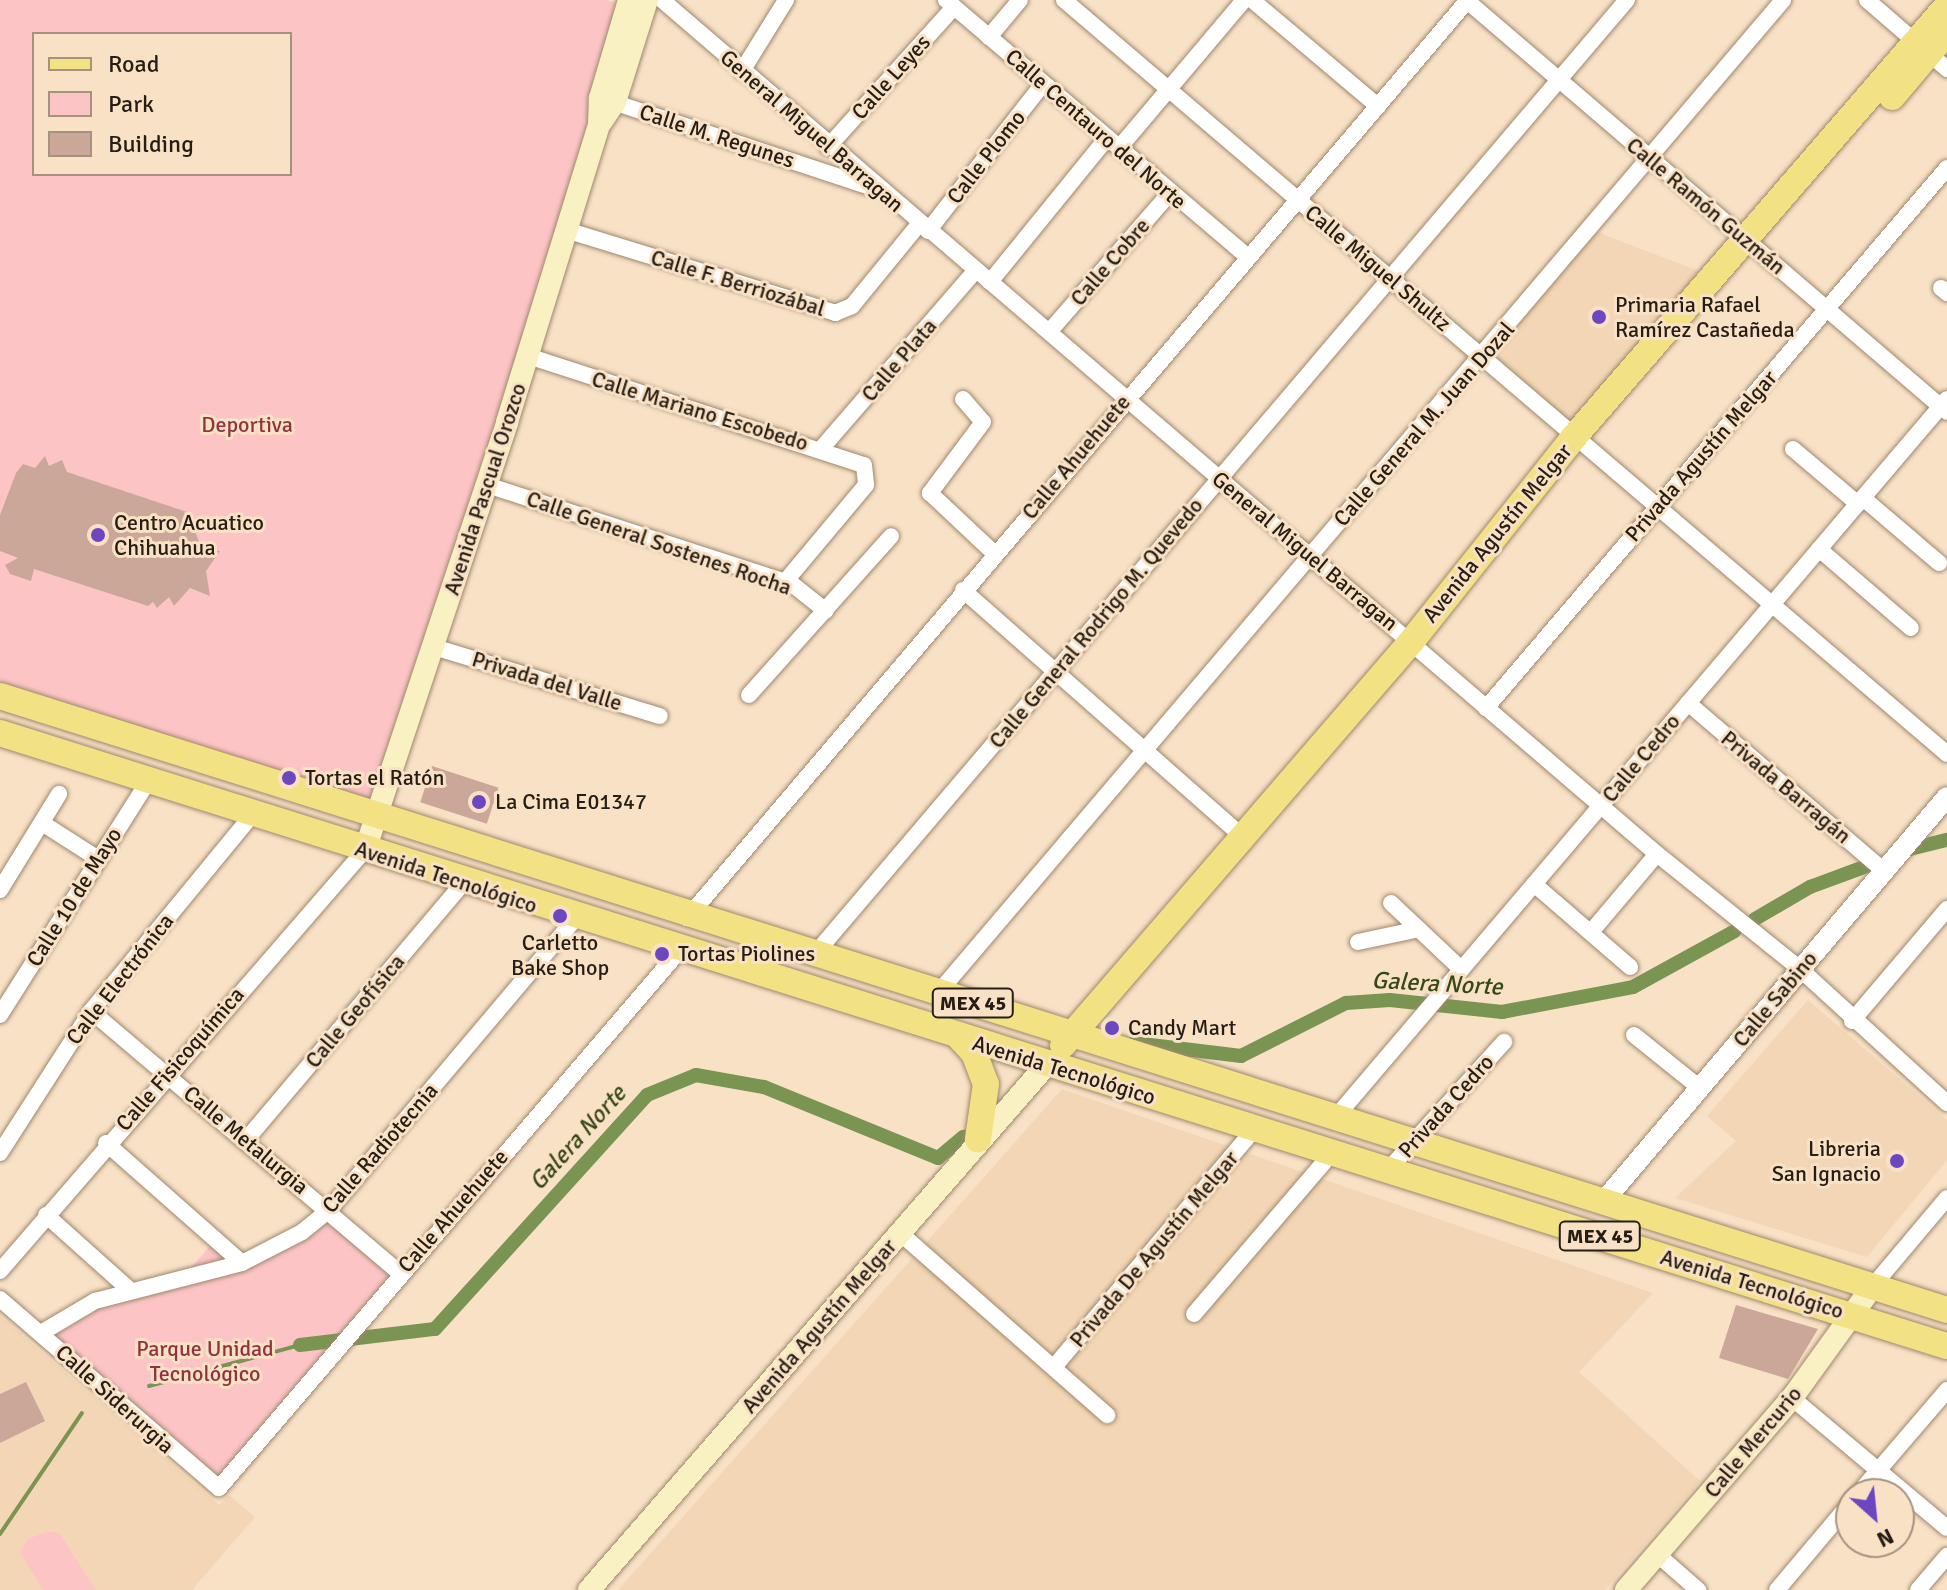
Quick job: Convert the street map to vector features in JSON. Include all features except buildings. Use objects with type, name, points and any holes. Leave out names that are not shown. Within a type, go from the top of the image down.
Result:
[{"type":"main road","name":"Avenida Pascual Orozco","points":[[607,100],[629,0]]},
{"type":"main road","name":"Avenida Pascual Orozco","points":[[365,850],[487,485],[607,100],[647,0]]},
{"type":"main road","name":"Avenida Agustín Melgar","points":[[1931,55],[1947,6]]},
{"type":"main road","name":"Avenida Agustín Melgar","points":[[589,1590],[978,1139],[1049,1062],[1110,1012],[1417,647],[1581,442],[1755,246],[1931,55],[1947,32]]},
{"type":"main road","name":"Avenida Agustín Melgar","points":[[1081,1035],[1241,835],[1417,647]]},
{"type":"main road","name":"Avenida Tecnológico","points":[[0,696],[687,918],[1081,1035],[1947,1310]]},
{"type":"main road","name":"Avenida Tecnológico","points":[[0,733],[463,883],[879,1007],[960,1038],[1049,1062],[1253,1131],[1388,1170],[1947,1346]]},
{"type":"main road","points":[[1110,1012],[1124,1049]]},
{"type":"main road","points":[[960,1038],[974,1053],[986,1084],[978,1139]]},
{"type":"main road","name":"Calle Mercurio","points":[[1626,1590],[1792,1398],[1872,1287]]},
{"type":"street","name":"General Miguel Barragan","points":[[662,0],[828,147],[1049,332],[1657,854],[1800,969],[1852,1021],[1947,1103]]},
{"type":"street","points":[[742,71],[786,0]]},
{"type":"street","points":[[989,37],[1020,0]]},
{"type":"street","name":"Calle Miguel Shultz","points":[[1064,0],[1947,754]]},
{"type":"street","points":[[990,282],[1113,143],[1169,89],[1244,0]]},
{"type":"street","points":[[1252,0],[1378,106]]},
{"type":"street","name":"Calle Ahuehuete","points":[[687,918],[1467,0]]},
{"type":"street","name":"Calle Ramón Guzmán","points":[[1467,0],[1649,158],[1945,406]]},
{"type":"street","name":"Calle General Rodrigo M. Quevedo","points":[[815,954],[1627,0]]},
{"type":"street","name":"Calle General M. Juan Dozal","points":[[938,993],[1484,357],[1783,0]]},
{"type":"street","points":[[1867,0],[1931,55]]},
{"type":"street","name":"Calle Centauro del Norte","points":[[950,3],[1248,257]]},
{"type":"street","name":"Calle Leyes","points":[[828,147],[950,3]]},
{"type":"street","name":"Calle Plomo","points":[[924,227],[1043,84]]},
{"type":"street","name":"Calle M. Regunes","points":[[607,100],[879,190]]},
{"type":"street","name":"Privada Agustín Melgar","points":[[1486,708],[1947,168]]},
{"type":"street","name":"Calle Cobre","points":[[1049,332],[1170,193]]},
{"type":"street","name":"Calle F. Berriozábal","points":[[566,230],[835,313],[852,306],[924,227]]},
{"type":"street","name":"Calle Plata","points":[[821,449],[976,270]]},
{"type":"street","name":"Calle Mariano Escobedo","points":[[528,356],[860,462],[868,473],[866,485],[785,582]]},
{"type":"street","points":[[963,399],[983,422],[930,493],[994,553]]},
{"type":"street","name":"Calle Cedro","points":[[1335,1118],[1860,501],[1945,406]]},
{"type":"street","points":[[1793,449],[1939,563]]},
{"type":"street","name":"Calle General Sostenes Rocha","points":[[487,485],[785,582],[826,611]]},
{"type":"street","points":[[749,695],[891,536]]},
{"type":"street","points":[[1819,549],[1911,628]]},
{"type":"street","points":[[963,590],[1241,835]]},
{"type":"street","name":"Privada del Valle","points":[[434,647],[660,716]]},
{"type":"street","name":"Privada Barragán","points":[[1688,703],[1884,871]]},
{"type":"street","name":"Calle 10 de Mayo","points":[[0,1015],[149,780]]},
{"type":"street","points":[[0,890],[59,794]]},
{"type":"street","name":"Calle Sabino","points":[[1603,1202],[1947,797]]},
{"type":"street","name":"Calle Electrónica","points":[[0,1153],[91,1011],[253,814]]},
{"type":"street","points":[[42,823],[97,858]]},
{"type":"street","name":"Calle Fisicoquímica","points":[[0,1271],[106,1143],[365,850]]},
{"type":"street","points":[[1591,932],[1657,854]]},
{"type":"street","name":"Calle Geofísica","points":[[246,1140],[463,883]]},
{"type":"street","points":[[1534,884],[1630,967]]},
{"type":"street","points":[[1391,903],[1461,969]]},
{"type":"street","points":[[1852,1021],[1947,909]]},
{"type":"street","name":"Calle Radiotecnia","points":[[41,1333],[86,1305],[242,1263],[302,1232],[329,1210],[576,918]]},
{"type":"street","points":[[1358,942],[1419,929]]},
{"type":"street","name":"Calle Ahuehuete","points":[[229,1477],[316,1368],[681,949]]},
{"type":"street","name":"Calle Metalurgia","points":[[91,1011],[168,1073],[399,1272]]},
{"type":"street","points":[[1634,1035],[1700,1088]]},
{"type":"street","name":"Privada Cedro","points":[[1388,1170],[1504,1042]]},
{"type":"street","name":"Privada De Agustín Melgar","points":[[1054,1367],[1253,1131]]},
{"type":"street","points":[[106,1143],[242,1263]]},
{"type":"street","points":[[1194,1314],[1332,1153]]},
{"type":"street","points":[[1872,1287],[1947,1198]]},
{"type":"street","points":[[46,1215],[131,1291]]},
{"type":"street","points":[[900,1233],[1107,1415]]},
{"type":"street","name":"Calle Siderurgia","points":[[0,1299],[214,1487],[229,1477]]},
{"type":"street","points":[[1872,1478],[1947,1390]]},
{"type":"street","points":[[1792,1398],[1880,1468],[1947,1528]]},
{"type":"street","points":[[1777,1590],[1835,1521]]},
{"type":"street","points":[[1657,1554],[1698,1590]]},
{"type":"street","points":[[1918,1590],[1947,1556]]},
{"type":"shaded area","name":"Primaria Rafael Ramírez Castañeda","points":[[1589,229],[1717,278],[1574,437],[1484,357]]},
{"type":"shaded area","points":[[1808,1000],[1947,1120],[1947,1160],[1867,1257],[1675,1198],[1736,1141],[1707,1116]]},
{"type":"shaded area","points":[[1062,1089],[1653,1293],[1579,1372],[1700,1481],[1605,1590],[618,1590]]},
{"type":"shaded area","points":[[0,1316],[219,1505],[229,1495],[255,1517],[192,1590],[0,1590]]},
{"type":"green space","name":"Deportiva","points":[[0,0],[607,0],[627,7],[377,818],[0,697]]},
{"type":"green space","name":"Parque Unidad Tecnológico","points":[[329,1211],[394,1272],[217,1488],[39,1329],[191,1268],[215,1240],[237,1258]]},
{"type":"green space","points":[[49,1531],[59,1533],[96,1590],[43,1590],[20,1553],[28,1539]]},
{"type":"waterway","name":"Galera Norte","points":[[1910,849],[1947,840]]},
{"type":"waterway","name":"Galera Norte","points":[[1755,919],[1810,887],[1864,867]]},
{"type":"waterway","name":"Galera Norte","points":[[1134,1043],[1241,1056],[1346,1003],[1390,1000],[1502,1012],[1633,987],[1735,931]]},
{"type":"waterway","name":"Galera Norte","points":[[300,1345],[435,1329],[647,1095],[696,1075],[764,1087],[938,1158],[963,1137]]},
{"type":"waterway","points":[[149,1386],[300,1345]]},
{"type":"waterway","points":[[0,1534],[82,1413]]},
{"type":"place","name":"Primaria Rafael Ramírez Castañeda","points":[[1599,317]]},
{"type":"place","name":"Centro Acuatico Chihuahua","points":[[98,535]]},
{"type":"place","name":"Tortas el Ratón","points":[[289,778]]},
{"type":"place","name":"La Cima E01347","points":[[479,802]]},
{"type":"place","name":"Carletto Bake Shop","points":[[560,916]]},
{"type":"place","name":"Tortas Piolines","points":[[662,954]]},
{"type":"place","name":"Candy Mart","points":[[1112,1028]]},
{"type":"place","name":"Libreria San Ignacio","points":[[1897,1161]]}]
